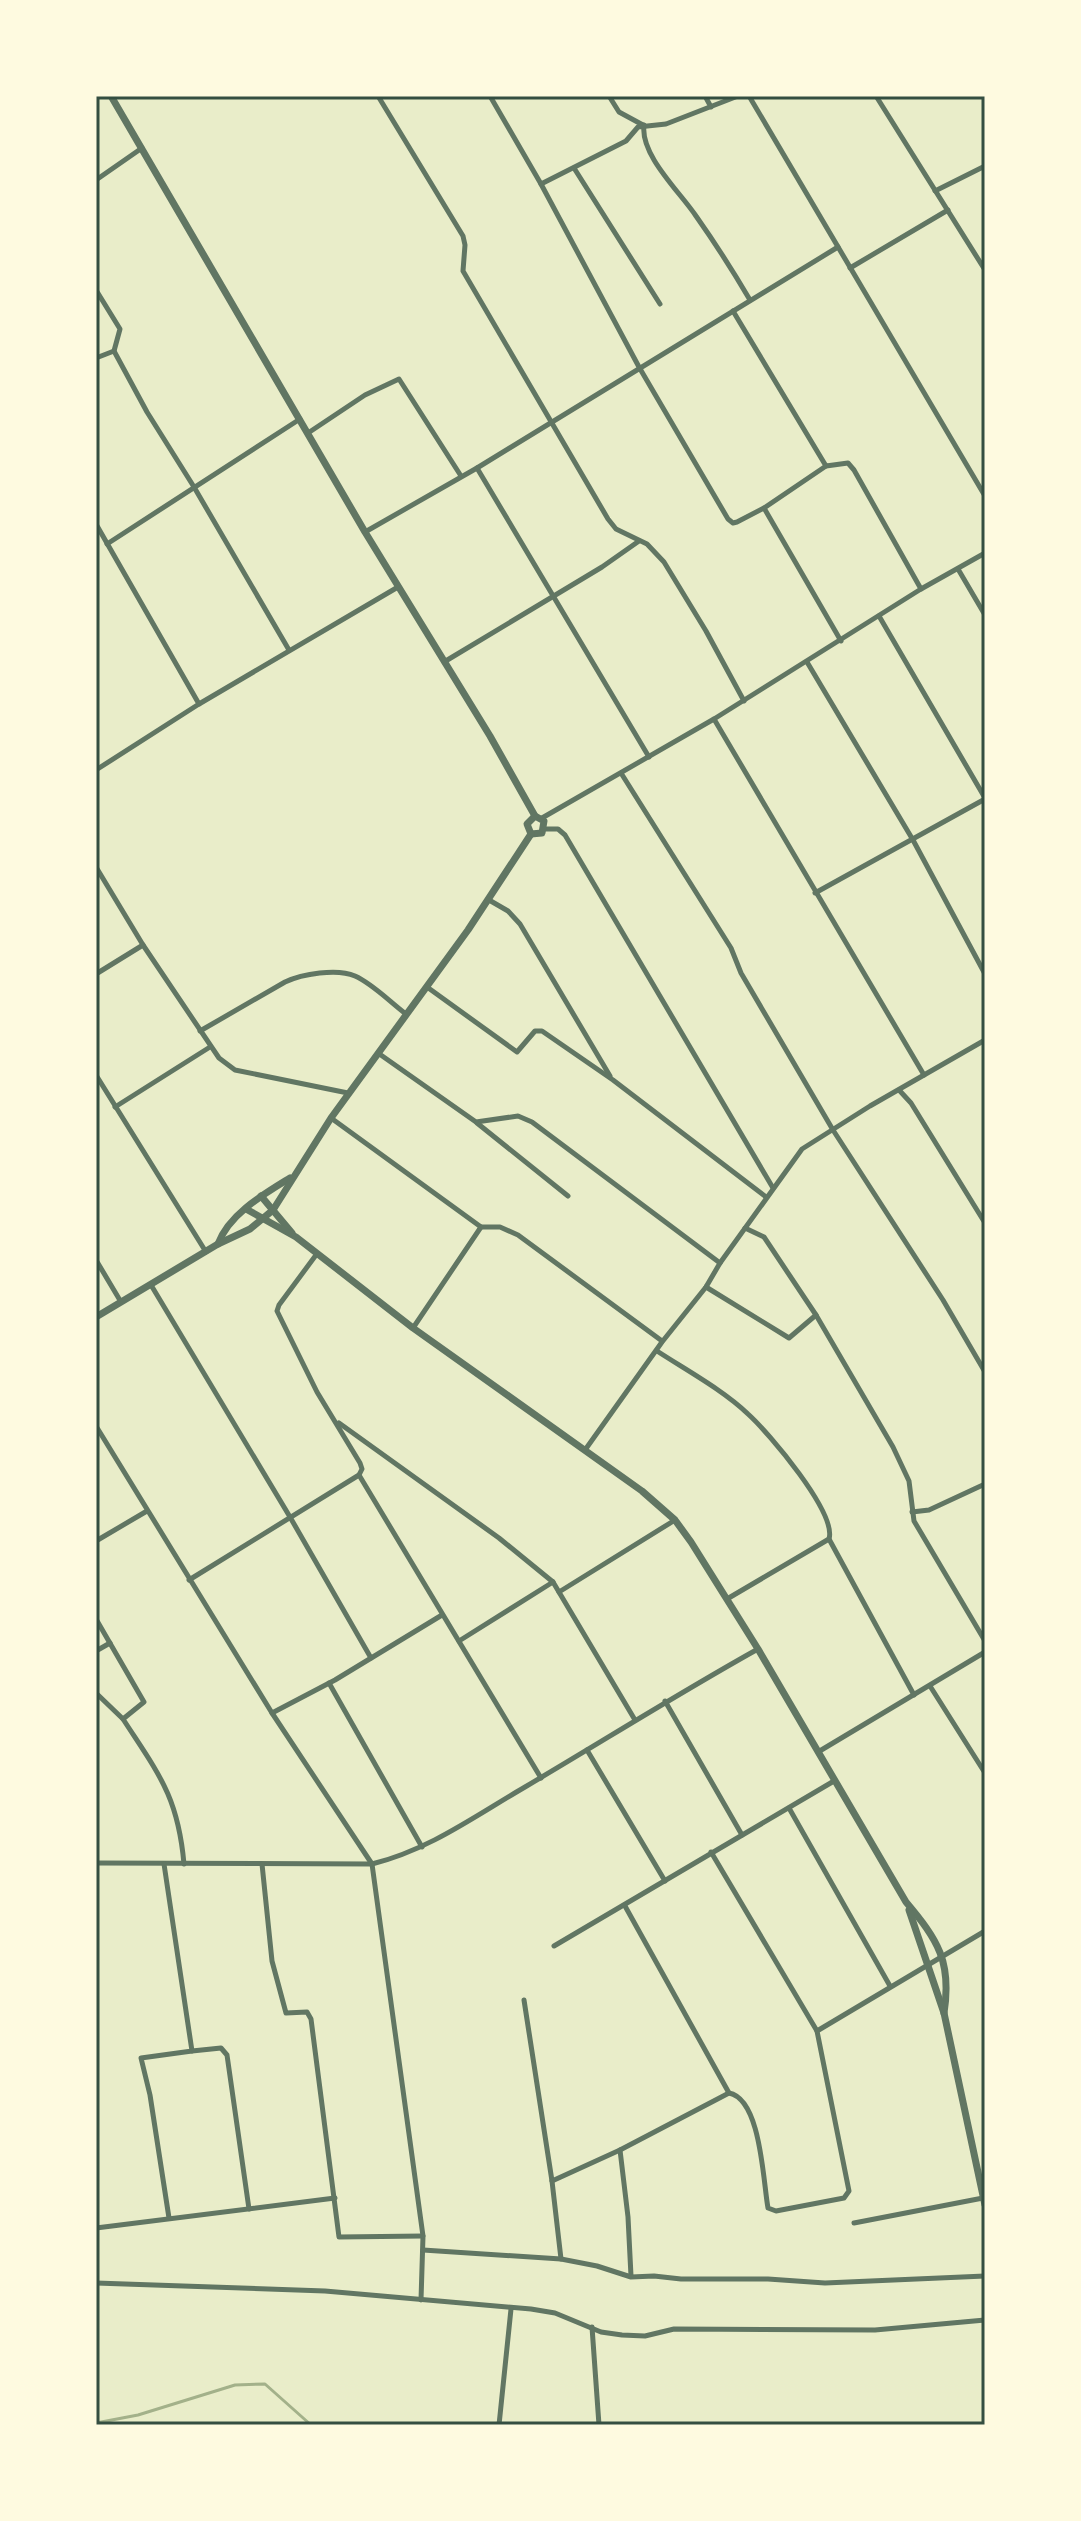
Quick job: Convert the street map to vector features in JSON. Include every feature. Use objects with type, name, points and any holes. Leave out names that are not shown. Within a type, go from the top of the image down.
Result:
[{"type":"street","points":[[111,96],[365,532],[545,829]]},
{"type":"street","points":[[378,96],[463,236],[463,271],[608,519],[616,529],[647,544],[664,562],[744,701]]},
{"type":"street","points":[[490,96],[639,367],[730,522],[737,522],[764,508],[826,466],[848,463],[921,589]]},
{"type":"street","points":[[609,96],[619,112],[644,125]]},
{"type":"street","points":[[705,96],[711,107]]},
{"type":"street","points":[[541,184],[626,141],[638,127],[666,124],[738,96]]},
{"type":"street","points":[[749,96],[985,496]]},
{"type":"street","points":[[876,96],[985,270]]},
{"type":"street","points":[[644,125],[643,135],[660,170],[694,213],[750,300]]},
{"type":"street","points":[[96,180],[143,148]]},
{"type":"street","points":[[935,191],[985,166]]},
{"type":"street","points":[[574,168],[660,304]]},
{"type":"street","points":[[850,268],[948,210]]},
{"type":"street","points":[[365,532],[477,468],[838,247]]},
{"type":"street","points":[[96,290],[120,329],[114,351],[289,650]]},
{"type":"street","points":[[733,311],[826,466]]},
{"type":"street","points":[[96,358],[114,351]]},
{"type":"street","points":[[308,433],[365,395],[399,379],[461,476]]},
{"type":"street","points":[[107,544],[300,419]]},
{"type":"street","points":[[477,468],[649,757]]},
{"type":"street","points":[[764,508],[841,641]]},
{"type":"street","points":[[96,524],[199,704]]},
{"type":"street","points":[[444,662],[639,541]]},
{"type":"street","points":[[531,834],[527,824],[714,719],[921,589],[985,553]]},
{"type":"street","points":[[958,569],[985,615]]},
{"type":"street","points":[[96,770],[199,704],[398,587]]},
{"type":"street","points":[[815,893],[985,799],[879,616]]},
{"type":"street","points":[[807,662],[913,840],[985,974]]},
{"type":"street","points":[[714,719],[924,1075]]},
{"type":"street","points":[[621,773],[731,948],[741,973],[833,1130],[943,1300],[985,1372]]},
{"type":"street","points":[[531,834],[558,829],[565,835],[773,1188]]},
{"type":"street","points":[[96,1317],[218,1244],[240,1235],[273,1210],[331,1118],[489,900],[531,834]]},
{"type":"street","points":[[96,867],[210,1047],[235,1070],[349,1094]]},
{"type":"street","points":[[489,900],[508,911],[520,924],[613,1080]]},
{"type":"street","points":[[96,974],[143,945]]},
{"type":"street","points":[[200,1031],[285,982],[317,973],[353,975],[406,1014]]},
{"type":"street","points":[[427,987],[517,1052],[535,1031],[542,1031],[613,1080],[766,1197]]},
{"type":"street","points":[[585,1450],[662,1342],[706,1287],[802,1149],[985,1040]]},
{"type":"street","points":[[115,1107],[210,1047]]},
{"type":"street","points":[[378,1053],[476,1122],[568,1196]]},
{"type":"street","points":[[96,1075],[206,1252]]},
{"type":"street","points":[[899,1090],[911,1103],[985,1223]]},
{"type":"street","points":[[476,1122],[518,1116],[532,1122],[720,1263]]},
{"type":"street","points":[[331,1118],[481,1227],[500,1227],[518,1235],[662,1342]]},
{"type":"street","points":[[218,1244],[226,1227],[261,1196],[292,1177]]},
{"type":"street","points":[[261,1196],[316,1255],[642,1491],[675,1520],[758,1649],[906,1902],[924,1924],[943,1956],[947,1974],[944,2013]]},
{"type":"street","points":[[246,1209],[296,1237]]},
{"type":"street","points":[[413,1328],[481,1227]]},
{"type":"street","points":[[745,1228],[764,1237],[816,1315],[905,1471],[912,1492],[914,1521],[985,1641]]},
{"type":"street","points":[[189,1580],[359,1475],[362,1469],[317,1392],[277,1311],[316,1255]]},
{"type":"street","points":[[96,1260],[122,1303]]},
{"type":"street","points":[[151,1285],[371,1658]]},
{"type":"street","points":[[706,1287],[789,1338],[816,1315]]},
{"type":"street","points":[[657,1351],[747,1412],[813,1493],[831,1527],[829,1539],[914,1695]]},
{"type":"street","points":[[335,1420],[499,1538],[553,1582],[635,1720]]},
{"type":"street","points":[[96,1426],[272,1713],[372,1864],[423,2236],[421,2300]]},
{"type":"street","points":[[359,1475],[541,1778]]},
{"type":"street","points":[[912,1512],[929,1510],[985,1484]]},
{"type":"street","points":[[96,1541],[147,1511]]},
{"type":"street","points":[[559,1592],[675,1520]]},
{"type":"street","points":[[727,1599],[829,1539]]},
{"type":"street","points":[[459,1641],[553,1582]]},
{"type":"street","points":[[272,1713],[329,1683],[442,1615]]},
{"type":"street","points":[[96,1619],[144,1702],[123,1719]]},
{"type":"street","points":[[96,1651],[110,1643]]},
{"type":"street","points":[[96,1863],[372,1864],[399,1857],[422,1847],[665,1701],[758,1649]]},
{"type":"street","points":[[818,1753],[985,1652]]},
{"type":"street","points":[[329,1683],[422,1847]]},
{"type":"street","points":[[929,1686],[985,1773]]},
{"type":"street","points":[[96,1693],[123,1719],[168,1789],[179,1824],[184,1864]]},
{"type":"street","points":[[665,1701],[742,1835]]},
{"type":"street","points":[[587,1750],[665,1881]]},
{"type":"street","points":[[554,1946],[834,1781]]},
{"type":"street","points":[[789,1808],[890,1986]]},
{"type":"street","points":[[552,2181],[620,2150],[729,2093],[748,2106],[754,2120],[771,2211],[844,2198],[849,2191],[817,2031],[711,1852]]},
{"type":"street","points":[[164,1864],[192,2051]]},
{"type":"street","points":[[262,1864],[272,1961],[279,1992],[286,2013],[307,2012],[311,2019],[339,2237],[423,2236]]},
{"type":"street","points":[[854,2223],[984,2202],[944,2013],[906,1902]]},
{"type":"street","points":[[625,1906],[729,2093]]},
{"type":"street","points":[[817,2031],[985,1931]]},
{"type":"street","points":[[524,2000],[561,2259]]},
{"type":"street","points":[[169,2218],[150,2095],[141,2058],[192,2051],[221,2048],[227,2055],[249,2209]]},
{"type":"street","points":[[620,2150],[631,2277]]},
{"type":"street","points":[[96,2228],[335,2198]]},
{"type":"street","points":[[423,2250],[561,2259],[631,2277],[825,2283],[985,2276]]},
{"type":"street","points":[[96,2283],[325,2291],[421,2300],[555,2313],[601,2332],[645,2336],[674,2329],[875,2330],[985,2320]]},
{"type":"street","points":[[499,2425],[511,2309]]},
{"type":"street","points":[[592,2327],[599,2425]]},
{"type":"waterway","points":[[96,2423],[138,2415],[235,2385],[265,2384],[311,2425]]}]
